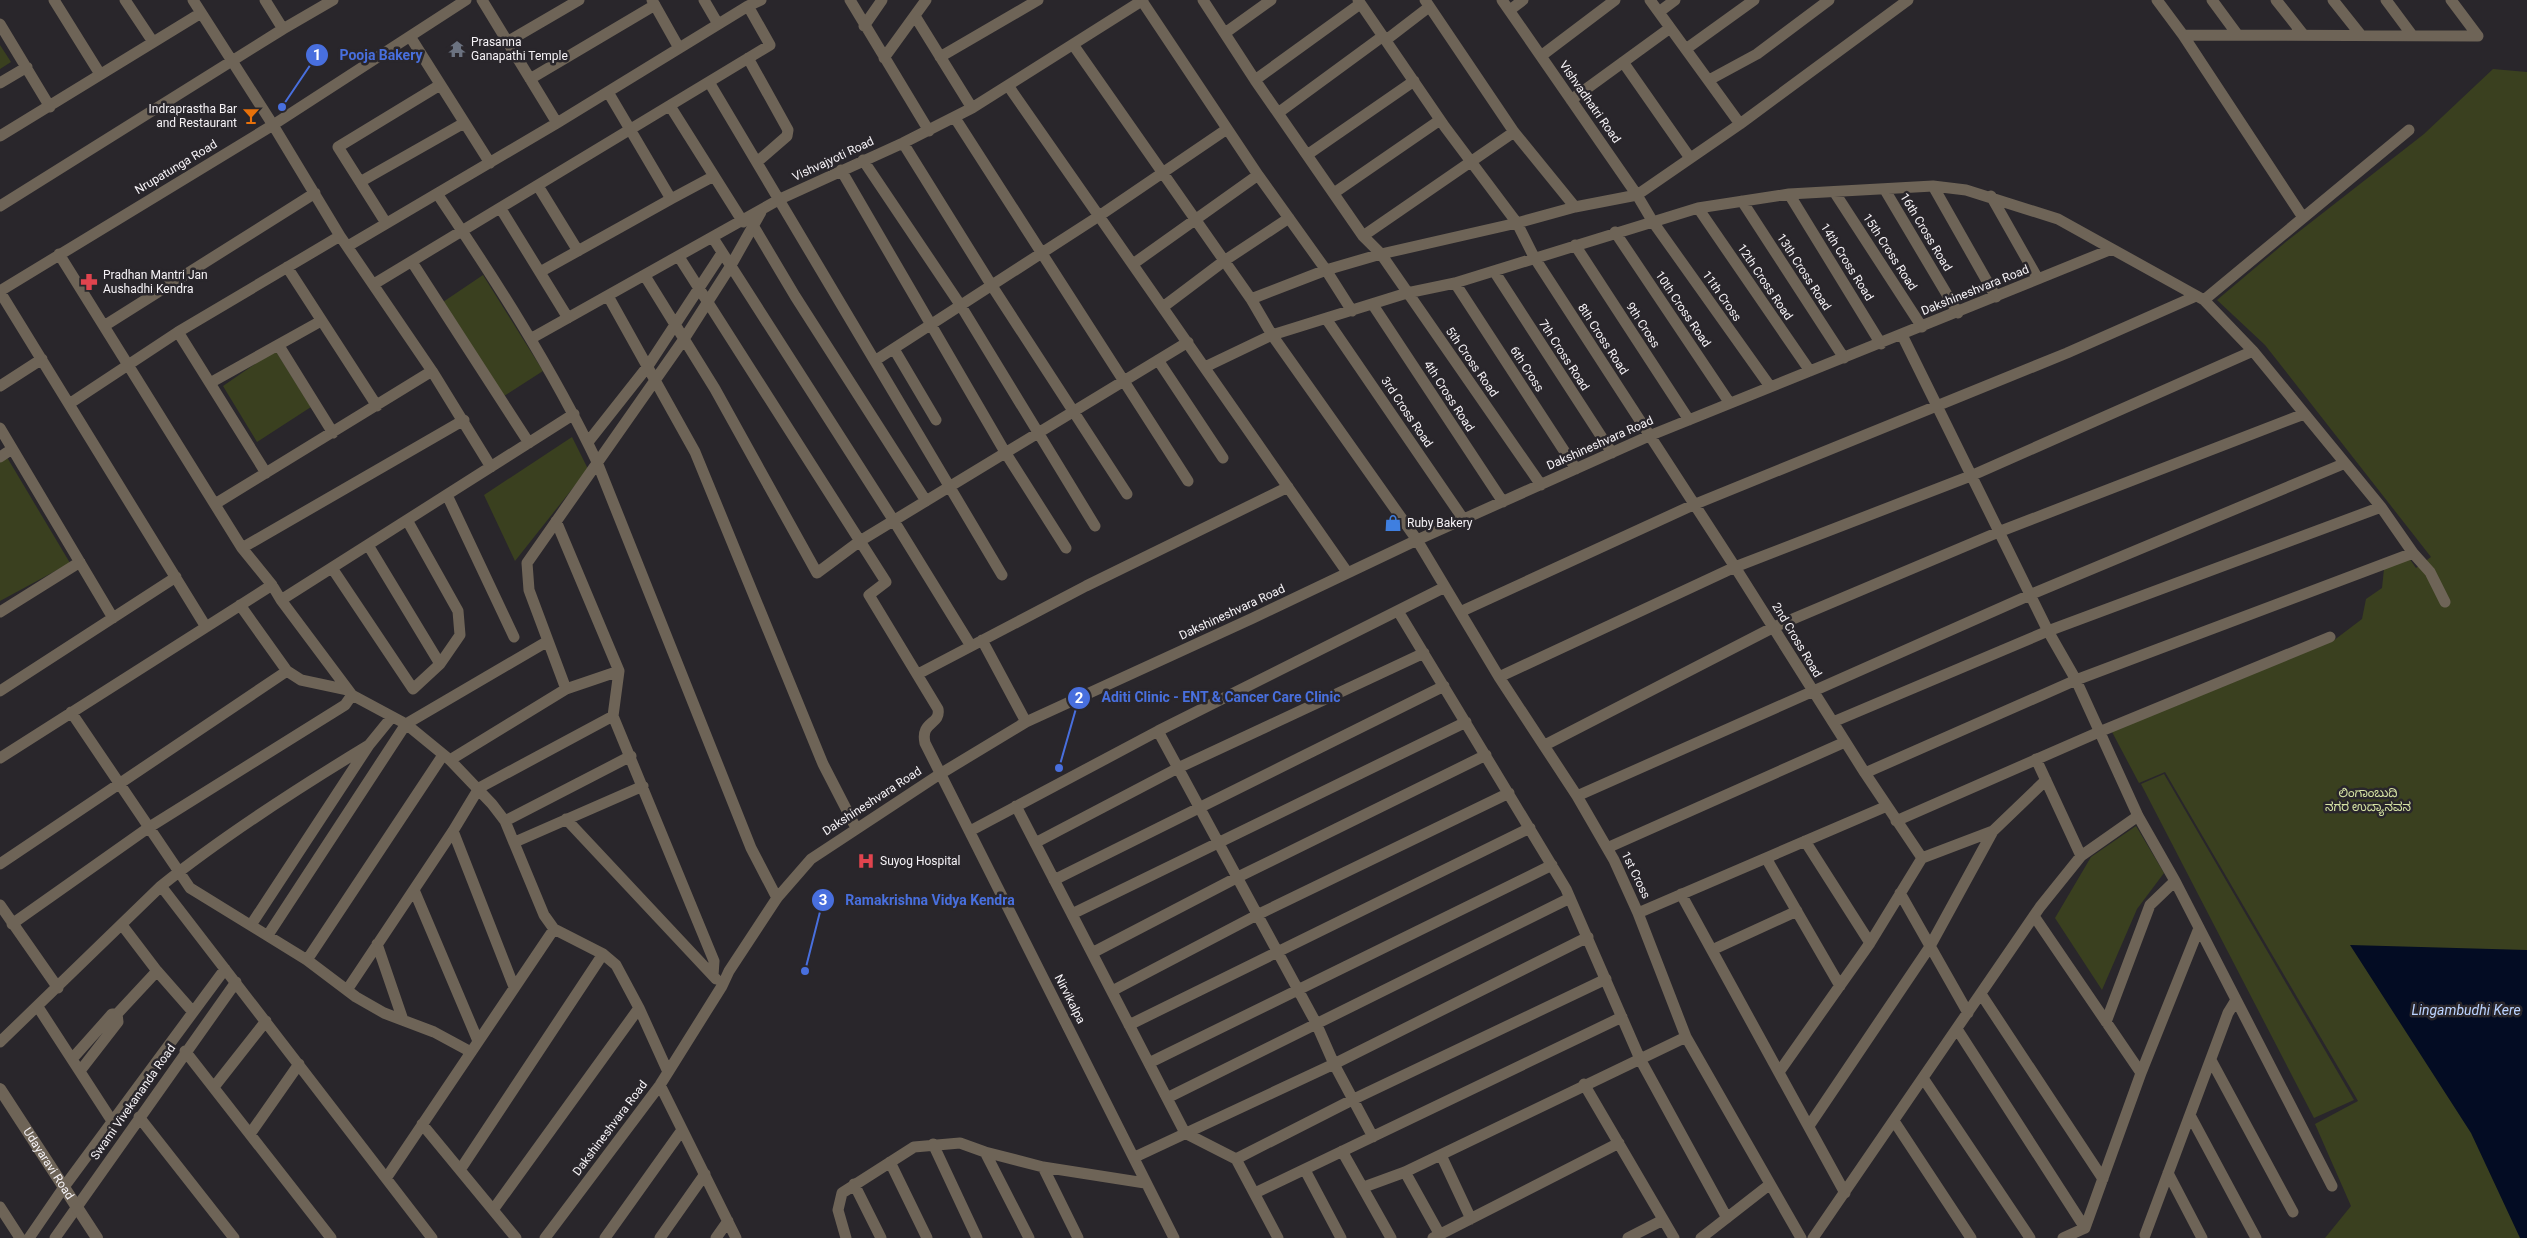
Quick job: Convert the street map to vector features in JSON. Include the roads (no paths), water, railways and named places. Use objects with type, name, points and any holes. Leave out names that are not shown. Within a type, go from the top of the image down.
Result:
[{"type":"street","points":[[54,0],[100,74]]},
{"type":"street","points":[[125,0],[152,42]]},
{"type":"street","points":[[193,0],[273,125],[340,236],[432,371],[464,420],[491,467]]},
{"type":"street","points":[[265,0],[283,29]]},
{"type":"street","points":[[0,206],[283,29],[319,3],[333,0]]},
{"type":"street","name":"Nrupatunga Road","points":[[0,291],[273,125],[411,38],[466,0]]},
{"type":"street","points":[[482,0],[557,123]]},
{"type":"street","points":[[507,42],[579,0]]},
{"type":"street","points":[[704,0],[718,24]]},
{"type":"street","points":[[348,246],[438,195],[718,24],[762,0]]},
{"type":"street","points":[[850,0],[864,26],[929,130]]},
{"type":"street","points":[[864,26],[882,0]]},
{"type":"street","points":[[884,58],[926,0]]},
{"type":"street","points":[[940,57],[1038,0]]},
{"type":"street","points":[[1142,0],[1258,175],[1326,270],[1352,312]]},
{"type":"street","name":"Vishvajyoti Road","points":[[532,338],[761,212],[780,199],[955,118],[1074,46],[1142,0]]},
{"type":"street","name":"5th Cross Road","points":[[1203,0],[1255,80],[1363,236],[1381,254],[1541,485]]},
{"type":"street","points":[[1224,33],[1271,0]]},
{"type":"street","name":"Vishvadhatri Road","points":[[1502,0],[1637,195],[1653,222]]},
{"type":"street","points":[[1510,10],[1523,0]]},
{"type":"street","points":[[1541,56],[1615,0]]},
{"type":"street","points":[[1650,0],[1740,124]]},
{"type":"street","points":[[1659,12],[1675,0]]},
{"type":"street","points":[[1686,49],[1754,0]]},
{"type":"street","points":[[1709,80],[1757,54],[1829,0]]},
{"type":"street","points":[[1886,0],[1893,10]]},
{"type":"street","points":[[1251,300],[1326,270],[1381,254],[1517,223],[1575,207],[1637,195],[1740,124],[1908,0]]},
{"type":"street","points":[[2157,0],[2182,34],[2302,216]]},
{"type":"street","points":[[2212,0],[2238,34]]},
{"type":"street","points":[[2276,0],[2302,34]]},
{"type":"street","points":[[2333,0],[2360,34]]},
{"type":"street","points":[[2386,0],[2412,34]]},
{"type":"street","points":[[2182,34],[2412,34],[2478,36],[2451,0]]},
{"type":"street","points":[[1255,80],[1359,2]]},
{"type":"street","name":"8th Cross Road","points":[[1359,2],[1440,120],[1517,223],[1534,258],[1649,436]]},
{"type":"street","points":[[530,79],[654,3],[679,48]]},
{"type":"street","points":[[1278,113],[1384,38],[1427,4],[1514,132],[1575,207]]},
{"type":"street","points":[[374,284],[770,45],[748,6]]},
{"type":"street","points":[[0,136],[201,13]]},
{"type":"street","points":[[915,16],[972,108]]},
{"type":"street","points":[[0,24],[50,106]]},
{"type":"street","points":[[1571,100],[1670,28]]},
{"type":"street","points":[[411,38],[490,163]]},
{"type":"street","name":"1st Cross","points":[[1074,46],[1251,300],[1272,335],[1417,540],[1499,677],[1577,796],[1607,848],[1638,913],[1686,1037],[1801,1238]]},
{"type":"street","points":[[748,58],[788,130],[787,136],[758,162]]},
{"type":"street","points":[[1623,62],[1690,158]]},
{"type":"street","points":[[0,84],[27,68]]},
{"type":"street","points":[[1307,155],[1414,81]]},
{"type":"street","points":[[709,82],[876,360],[1002,575]]},
{"type":"street","points":[[386,223],[338,146],[440,85]]},
{"type":"street","points":[[1009,87],[1347,572]]},
{"type":"street","points":[[608,92],[671,199]]},
{"type":"street","points":[[670,106],[743,222]]},
{"type":"street","points":[[955,118],[1043,252],[1188,482]]},
{"type":"street","points":[[1334,193],[1440,120]]},
{"type":"street","points":[[360,182],[464,123]]},
{"type":"street","points":[[876,360],[1099,216],[1227,129]]},
{"type":"street","points":[[1460,612],[1693,505],[2200,298],[2302,216],[2332,196],[2409,130]]},
{"type":"street","points":[[1363,236],[1514,132]]},
{"type":"street","points":[[903,143],[992,286],[1127,494]]},
{"type":"street","points":[[863,160],[961,306],[1040,432],[1095,526]]},
{"type":"street","points":[[841,170],[1006,452],[1066,548]]},
{"type":"street","points":[[1133,264],[1258,175]]},
{"type":"street","points":[[540,272],[714,176]]},
{"type":"street","points":[[538,186],[578,251]]},
{"type":"street","points":[[1933,186],[1996,297]]},
{"type":"street","points":[[1205,367],[1272,335],[1327,320],[1407,293],[1455,283],[1615,232],[1698,208],[1789,194],[1835,193],[1933,186],[1991,196],[2058,219],[2200,298],[2253,351],[2343,464],[2380,507],[2413,553],[2430,572],[2445,602]]},
{"type":"street","name":"16th Cross Road","points":[[1885,190],[1958,313]]},
{"type":"street","points":[[104,326],[315,193]]},
{"type":"street","name":"15th Cross Road","points":[[1835,193],[1922,326]]},
{"type":"street","name":"14th Cross Road","points":[[1789,194],[1881,344]]},
{"type":"street","points":[[438,195],[532,338],[588,442],[751,848],[777,898]]},
{"type":"street","points":[[1991,196],[2038,280]]},
{"type":"street","name":"13th Cross Road","points":[[1742,202],[1844,358]]},
{"type":"street","name":"12th Cross Road","points":[[1698,208],[1810,371]]},
{"type":"street","points":[[501,209],[568,318]]},
{"type":"street","points":[[566,689],[529,590],[527,563],[684,339],[754,227],[761,212]]},
{"type":"street","points":[[1163,307],[1224,261],[1289,218]]},
{"type":"street","name":"11th Cross","points":[[1653,222],[1769,385]]},
{"type":"street","points":[[754,227],[795,296],[926,501]]},
{"type":"street","name":"10th Cross Road","points":[[1615,232],[1729,402]]},
{"type":"street","points":[[69,404],[178,332],[340,236]]},
{"type":"street","points":[[713,238],[894,520],[970,646]]},
{"type":"street","name":"9th Cross","points":[[1575,245],[1689,420]]},
{"type":"street","name":"Dakshineshvara Road","points":[[545,1238],[660,1085],[777,898],[811,858],[940,774],[1026,722],[1253,618],[1347,572],[1649,436],[1769,385],[1881,344],[2112,249]]},
{"type":"street","points":[[588,442],[648,366],[700,291],[722,253]]},
{"type":"street","points":[[59,254],[242,548],[272,585],[281,600],[350,692]]},
{"type":"street","points":[[679,257],[886,582],[869,595],[918,674],[1086,586],[1288,487]]},
{"type":"street","points":[[412,262],[529,443]]},
{"type":"street","points":[[286,267],[377,406]]},
{"type":"street","name":"7th Cross Road","points":[[1494,271],[1612,453]]},
{"type":"street","points":[[645,276],[715,389],[817,573],[860,541],[1188,342]]},
{"type":"street","name":"6th Cross","points":[[1455,283],[1576,469]]},
{"type":"street","points":[[0,291],[206,627]]},
{"type":"street","points":[[608,296],[695,452],[823,764],[856,828]]},
{"type":"street","name":"4th Cross Road","points":[[1373,305],[1503,502]]},
{"type":"street","points":[[210,383],[279,346],[322,320]]},
{"type":"street","name":"3rd Cross Road","points":[[1327,320],[1464,520]]},
{"type":"street","points":[[178,332],[266,473]]},
{"type":"street","points":[[1902,335],[2032,594],[2048,632],[2076,680],[2138,816],[2175,881],[2332,1186]]},
{"type":"street","points":[[279,346],[333,433]]},
{"type":"street","points":[[894,349],[936,420]]},
{"type":"street","points":[[1499,677],[1736,567],[1973,475],[2253,351]]},
{"type":"street","points":[[0,386],[42,359]]},
{"type":"street","points":[[1158,360],[1223,458]]},
{"type":"street","points":[[215,504],[432,371]]},
{"type":"street","points":[[281,600],[574,414]]},
{"type":"street","points":[[1545,745],[1774,627],[2000,531],[2304,414]]},
{"type":"street","points":[[242,548],[464,420]]},
{"type":"street","points":[[0,428],[113,618]]},
{"type":"street","name":"2nd Cross Road","points":[[1649,436],[1693,505],[1736,567],[1864,773],[1922,858]]},
{"type":"street","points":[[0,457],[12,449]]},
{"type":"street","points":[[1577,796],[2032,594],[2343,464]]},
{"type":"street","points":[[447,495],[514,637]]},
{"type":"street","points":[[1833,722],[2048,632],[2380,507]]},
{"type":"street","points":[[332,568],[414,689],[440,664],[460,635],[458,611],[408,520]]},
{"type":"street","points":[[556,521],[619,670],[614,716],[714,961],[713,976]]},
{"type":"street","points":[[368,545],[440,664]]},
{"type":"street","points":[[1864,773],[2076,680],[2413,553]]},
{"type":"street","points":[[0,612],[80,562]]},
{"type":"street","points":[[0,690],[176,577]]},
{"type":"street","points":[[0,758],[272,585]]},
{"type":"street","points":[[970,831],[1158,731],[1446,587]]},
{"type":"street","points":[[240,605],[287,671],[301,680],[350,692],[391,718],[406,724],[447,758],[478,788],[505,821],[544,915],[554,929],[603,954],[616,964],[639,1008],[668,1072]]},
{"type":"street","points":[[1398,611],[1530,828],[1570,898],[1640,1059],[1727,1218]]},
{"type":"street","points":[[1896,821],[2099,732],[2330,637]]},
{"type":"street","points":[[982,640],[1026,722]]},
{"type":"street","points":[[268,935],[406,724],[548,641]]},
{"type":"street","points":[[1035,843],[1178,768],[1424,653]]},
{"type":"street","points":[[307,960],[447,758],[566,689],[619,670]]},
{"type":"street","points":[[0,864],[117,783],[287,671]]},
{"type":"street","name":"Nirvikalpa","points":[[918,674],[938,709],[939,715],[925,728],[923,735],[940,774],[1135,1157],[1145,1183],[1174,1238]]},
{"type":"street","points":[[1054,880],[1444,686]]},
{"type":"street","points":[[12,924],[148,828],[345,705],[350,692]]},
{"type":"street","points":[[71,712],[117,783],[190,888],[307,960],[347,990],[384,1013],[434,1032],[471,1052]]},
{"type":"street","points":[[347,990],[453,831],[478,788],[614,716]]},
{"type":"street","points":[[251,925],[369,745],[391,718]]},
{"type":"street","points":[[1072,914],[1466,722]]},
{"type":"street","points":[[1158,731],[1316,1023],[1334,1064],[1373,1137]]},
{"type":"street","points":[[1607,848],[1845,742]]},
{"type":"street","points":[[0,1042],[58,988],[161,886],[324,772],[369,745]]},
{"type":"street","points":[[1092,952],[1238,877],[1486,755]]},
{"type":"street","points":[[505,821],[631,756]]},
{"type":"street","points":[[2036,760],[2081,856]]},
{"type":"street","points":[[1809,1126],[1929,948],[1992,831],[2046,780]]},
{"type":"street","points":[[515,842],[566,818],[643,786]]},
{"type":"street","points":[[1112,991],[1258,915],[1509,793]]},
{"type":"street","points":[[1016,806],[1185,1133],[1236,1159],[1278,1238]]},
{"type":"street","points":[[1638,913],[1886,806]]},
{"type":"street","points":[[1813,1238],[2034,916],[2081,856],[2138,816]]},
{"type":"street","points":[[566,818],[722,986]]},
{"type":"street","points":[[1129,1025],[1530,828]]},
{"type":"street","points":[[453,831],[514,987]]},
{"type":"street","points":[[1779,1072],[1870,943],[1922,858],[1992,831]]},
{"type":"street","points":[[1805,841],[1870,943]]},
{"type":"street","points":[[1766,858],[1840,986]]},
{"type":"street","points":[[1149,1063],[1552,865]]},
{"type":"street","points":[[2106,1022],[2150,905],[2175,881]]},
{"type":"street","points":[[161,886],[387,1177],[432,1238]]},
{"type":"street","points":[[414,890],[478,1041]]},
{"type":"street","points":[[1900,893],[1929,948],[1968,1013]]},
{"type":"street","points":[[1682,894],[1845,1192]]},
{"type":"street","points":[[1167,1098],[1570,898]]},
{"type":"street","points":[[0,904],[58,988]]},
{"type":"street","points":[[1712,950],[1797,911]]},
{"type":"street","points":[[2034,916],[2141,1073]]},
{"type":"street","points":[[122,925],[156,971],[193,1012]]},
{"type":"street","points":[[2063,1238],[2085,1228],[2141,1073],[2199,928]]},
{"type":"street","points":[[387,1177],[554,929]]},
{"type":"street","points":[[1135,1157],[1334,1064],[1588,937]]},
{"type":"street","points":[[378,944],[402,1020]]},
{"type":"street","points":[[460,1170],[603,954]]},
{"type":"street","points":[[29,1238],[112,1120],[225,968]]},
{"type":"street","points":[[72,1059],[112,1014],[117,1014],[156,971]]},
{"type":"street","points":[[1236,1159],[1354,1099],[1606,978]]},
{"type":"street","name":"Swami Vivekananda Road","points":[[55,1238],[185,1051],[236,982]]},
{"type":"street","points":[[1980,994],[2102,1179]]},
{"type":"street","points":[[2145,1235],[2211,1060],[2236,1000]]},
{"type":"street","points":[[38,1007],[112,1120]]},
{"type":"street","points":[[493,1210],[639,1008]]},
{"type":"street","points":[[80,1071],[118,1022],[117,1014]]},
{"type":"street","points":[[1254,1193],[1622,1017]]},
{"type":"street","points":[[214,1087],[266,1022]]},
{"type":"street","points":[[1957,1029],[2085,1228]]},
{"type":"street","points":[[1364,1188],[1405,1172],[1584,1084],[1686,1037]]},
{"type":"street","points":[[185,1051],[331,1238]]},
{"type":"street","points":[[2211,1060],[2292,1212]]},
{"type":"street","points":[[250,1134],[300,1064]]},
{"type":"street","points":[[1924,1078],[2030,1238]]},
{"type":"street","points":[[1584,1084],[1674,1238]]},
{"type":"street","points":[[660,1085],[736,1238]]},
{"type":"street","name":"Udayaravi Road","points":[[0,1089],[97,1238]]},
{"type":"street","points":[[2190,1115],[2256,1238]]},
{"type":"street","points":[[139,1117],[234,1238]]},
{"type":"street","points":[[1894,1121],[1972,1238]]},
{"type":"street","points":[[422,1124],[516,1238]]},
{"type":"street","points":[[604,1238],[682,1130]]},
{"type":"street","points":[[846,1238],[838,1210],[842,1193],[914,1147],[960,1143],[985,1152],[1043,1167],[1145,1183]]},
{"type":"street","points":[[1405,1172],[1437,1236],[1619,1143]]},
{"type":"street","points":[[933,1144],[977,1238]]},
{"type":"street","points":[[985,1152],[1029,1238]]},
{"type":"street","points":[[1342,1152],[1391,1238]]},
{"type":"street","points":[[1441,1155],[1471,1220]]},
{"type":"street","points":[[890,1162],[927,1238]]},
{"type":"street","points":[[1043,1167],[1078,1238]]},
{"type":"street","points":[[1305,1170],[1341,1238]]},
{"type":"street","points":[[2168,1173],[2194,1232],[2202,1238]]},
{"type":"street","points":[[660,1238],[705,1174]]},
{"type":"street","points":[[854,1184],[881,1238]]},
{"type":"street","points":[[1701,1238],[1770,1185]]},
{"type":"street","points":[[0,1207],[20,1238]]},
{"type":"street","points":[[1628,1238],[1662,1220]]},
{"type":"street","points":[[716,1238],[728,1221]]},
{"type":"water","name":"Lingambudhi Kere","points":[[2350,945],[2527,950],[2527,1238],[2520,1238],[2471,1133]]},
{"type":"place","name":"Prasanna Ganapathi Temple","points":[[457,49]]},
{"type":"place","name":"Pooja Bakery","points":[[282,107]]},
{"type":"place","name":"Indraprastha Bar and Restaurant","points":[[251,116]]},
{"type":"place","name":"Pradhan Mantri Jan Aushadhi Kendra","points":[[89,282]]},
{"type":"place","name":"Ruby Bakery","points":[[1393,523]]},
{"type":"place","name":"Aditi Clinic - ENT & Cancer Care Clinic","points":[[1059,768]]},
{"type":"place","name":"Suyog Hospital","points":[[866,861]]},
{"type":"place","name":"Ramakrishna Vidya Kendra","points":[[805,971]]},
{"type":"park label","name":"ಲಿಂಗಾಂಬುದಿ ನಗರ ಉದ್ಯಾನವನ","points":[[2368,800]]}]
